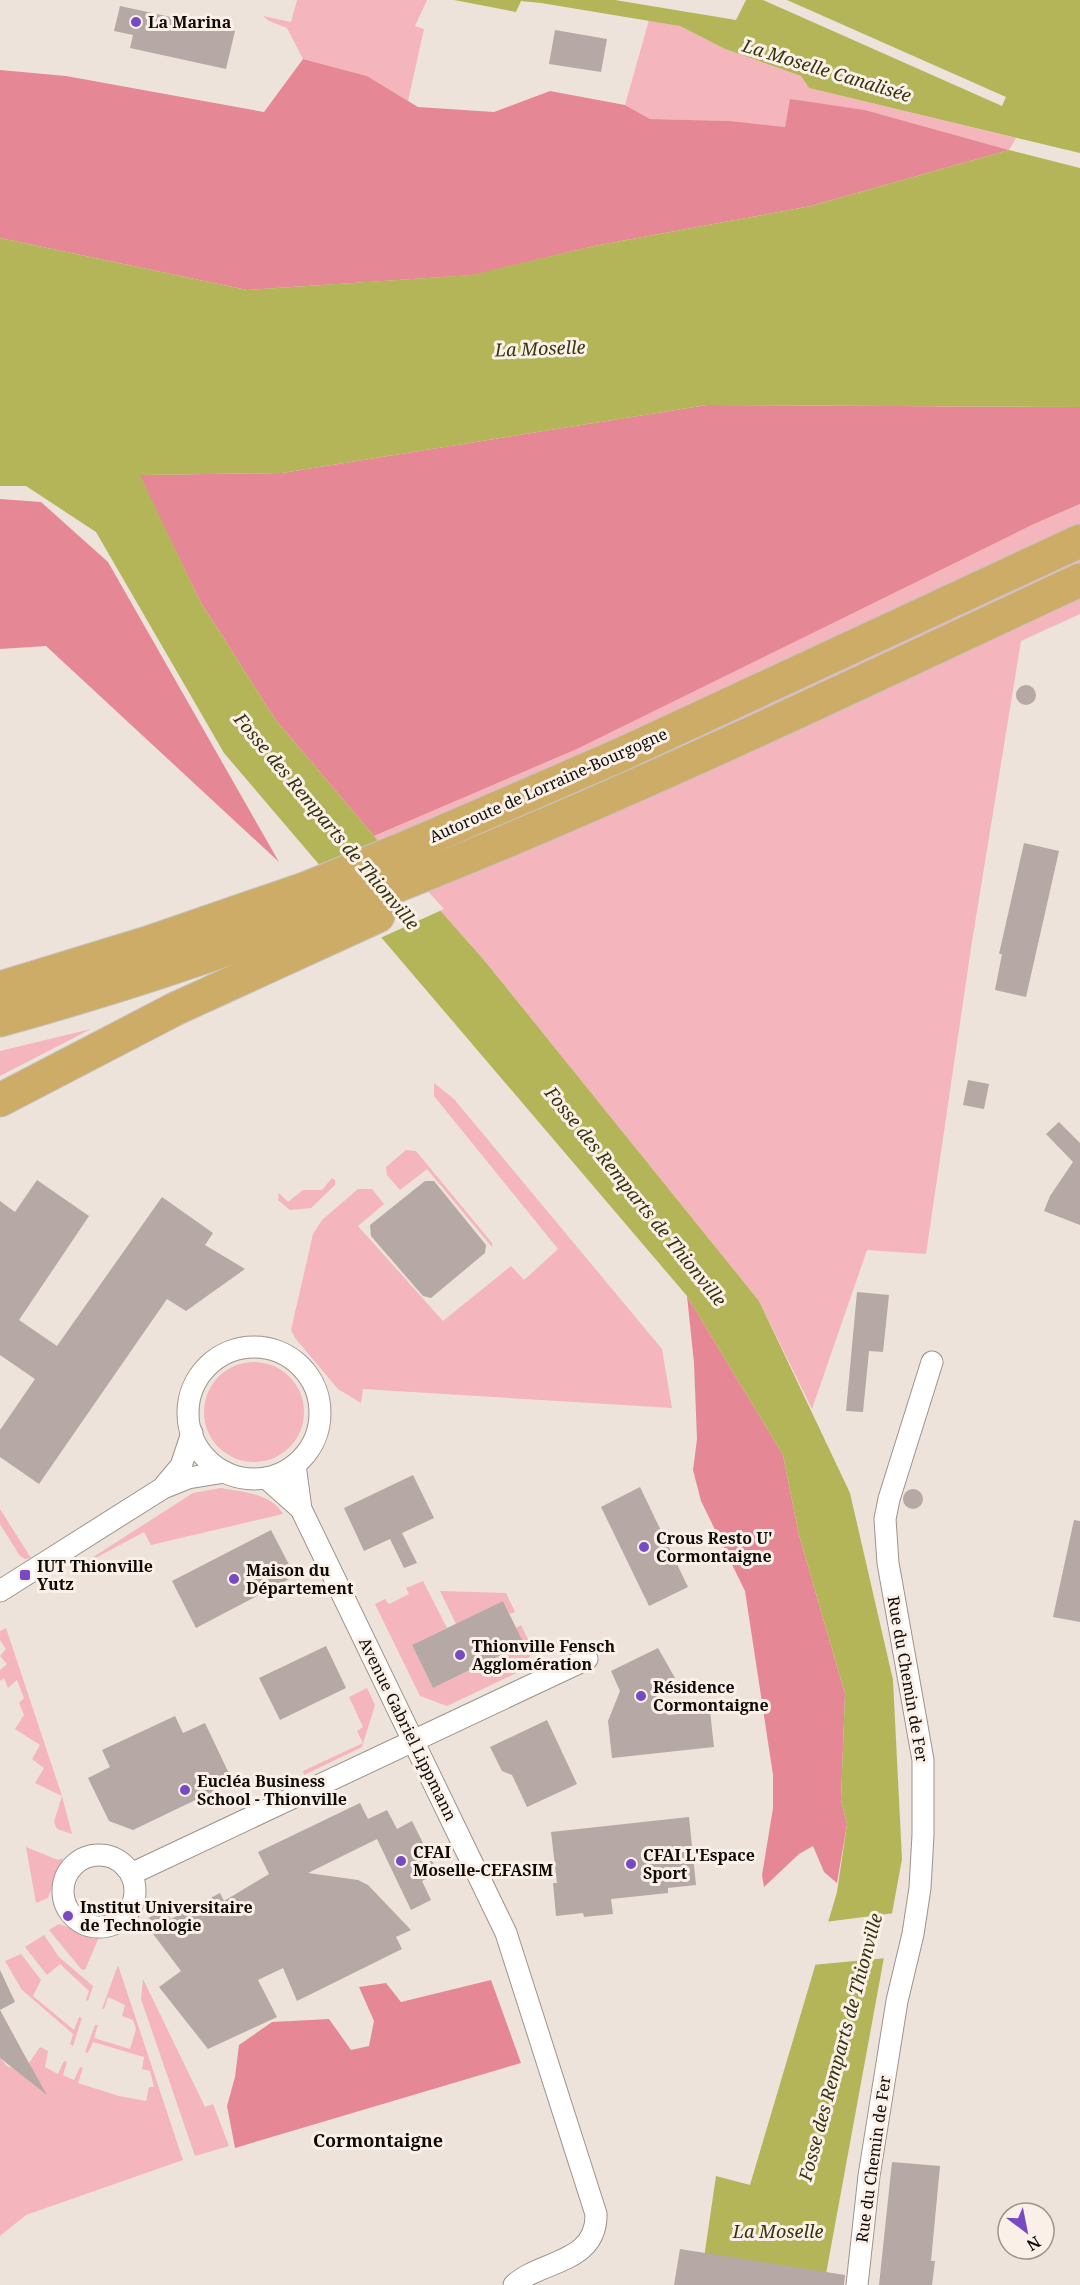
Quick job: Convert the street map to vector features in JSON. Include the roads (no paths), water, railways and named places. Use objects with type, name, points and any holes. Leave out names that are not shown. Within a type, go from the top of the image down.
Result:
[{"type":"highway","name":"Autoroute de Lorraine-Bourgogne","points":[[429,868],[622,754],[1080,541]]},
{"type":"highway","name":"Autoroute de Lorraine-Bourgogne","points":[[0,988],[147,943],[307,888],[429,868],[564,830],[607,796],[1080,580]]},
{"type":"highway","points":[[0,1100],[175,1010],[429,868]]},
{"type":"highway","points":[[0,1020],[337,921]]},
{"type":"street","points":[[254,1347],[274,1350],[292,1358],[306,1372],[316,1389],[320,1408],[319,1426],[313,1442],[295,1464],[282,1473],[266,1478],[245,1478],[225,1472],[208,1461],[192,1433],[189,1407],[193,1388],[203,1371],[218,1358],[235,1350],[254,1347]]},
{"type":"street","name":"Rue du Chemin de Fer","points":[[857,2285],[871,2164],[897,2001],[913,1934],[920,1888],[923,1814],[921,1743],[888,1563],[885,1519],[889,1499],[932,1362]]},
{"type":"street","points":[[163,1488],[181,1466],[192,1433]]},
{"type":"street","name":"Avenue Gabriel Lippmann","points":[[295,1464],[301,1509],[506,1933],[596,2214],[597,2225],[593,2234],[577,2252],[514,2285]]},
{"type":"street","points":[[0,1591],[163,1488],[188,1478],[225,1472]]},
{"type":"street","name":"Avenue Gabriel Lippmann","points":[[266,1478],[301,1509]]},
{"type":"street","points":[[131,1874],[587,1659]]},
{"type":"water","name":"La Moselle Canalisée","points":[[454,0],[615,0],[736,20],[746,0],[763,0],[1002,106],[1006,97],[787,0],[1080,0],[1080,153],[809,88],[801,76],[725,49],[680,26],[541,3],[521,1],[516,12]]},
{"type":"water","points":[[1009,150],[1080,168],[1080,407],[707,405],[282,473],[140,475],[200,601],[275,719],[374,836],[484,960],[759,1301],[850,1493],[893,1680],[902,1859],[824,2285],[700,2285],[716,2176],[750,2185],[837,1892],[847,1824],[841,1800],[845,1694],[799,1535],[783,1455],[687,1296],[224,753],[96,532],[26,486],[0,486],[0,238],[247,290],[471,275],[594,246],[811,206]]},
{"type":"place","name":"La Marina","points":[[136,22]]},
{"type":"place","name":"Crous Resto U' Cormontaigne","points":[[644,1547]]},
{"type":"place","name":"IUT Thionville Yutz","points":[[25,1575]]},
{"type":"place","name":"Maison du Département","points":[[234,1579]]},
{"type":"place","name":"Thionville Fensch Agglomération","points":[[460,1655]]},
{"type":"place","name":"Résidence Cormontaigne","points":[[641,1696]]},
{"type":"place","name":"Eucléa Business School - Thionville","points":[[185,1790]]},
{"type":"place","name":"CFAI Moselle-CEFASIM","points":[[401,1861]]},
{"type":"place","name":"CFAI L'Espace Sport","points":[[631,1864]]},
{"type":"place","name":"Institut Universitaire de Technologie","points":[[68,1916]]},
{"type":"district","name":"Cormontaigne","points":[[378,2140]]},
{"type":"water label","name":"La Moselle","points":[[540,348]]},
{"type":"water label","name":"Fosse des Remparts de Thionville","points":[[327,821]]},
{"type":"water label","name":"Fosse des Remparts de Thionville","points":[[636,1196]]},
{"type":"water label","name":"Fosse des Remparts de Thionville","points":[[840,2047]]},
{"type":"water label","name":"La Moselle","points":[[778,2231]]}]
